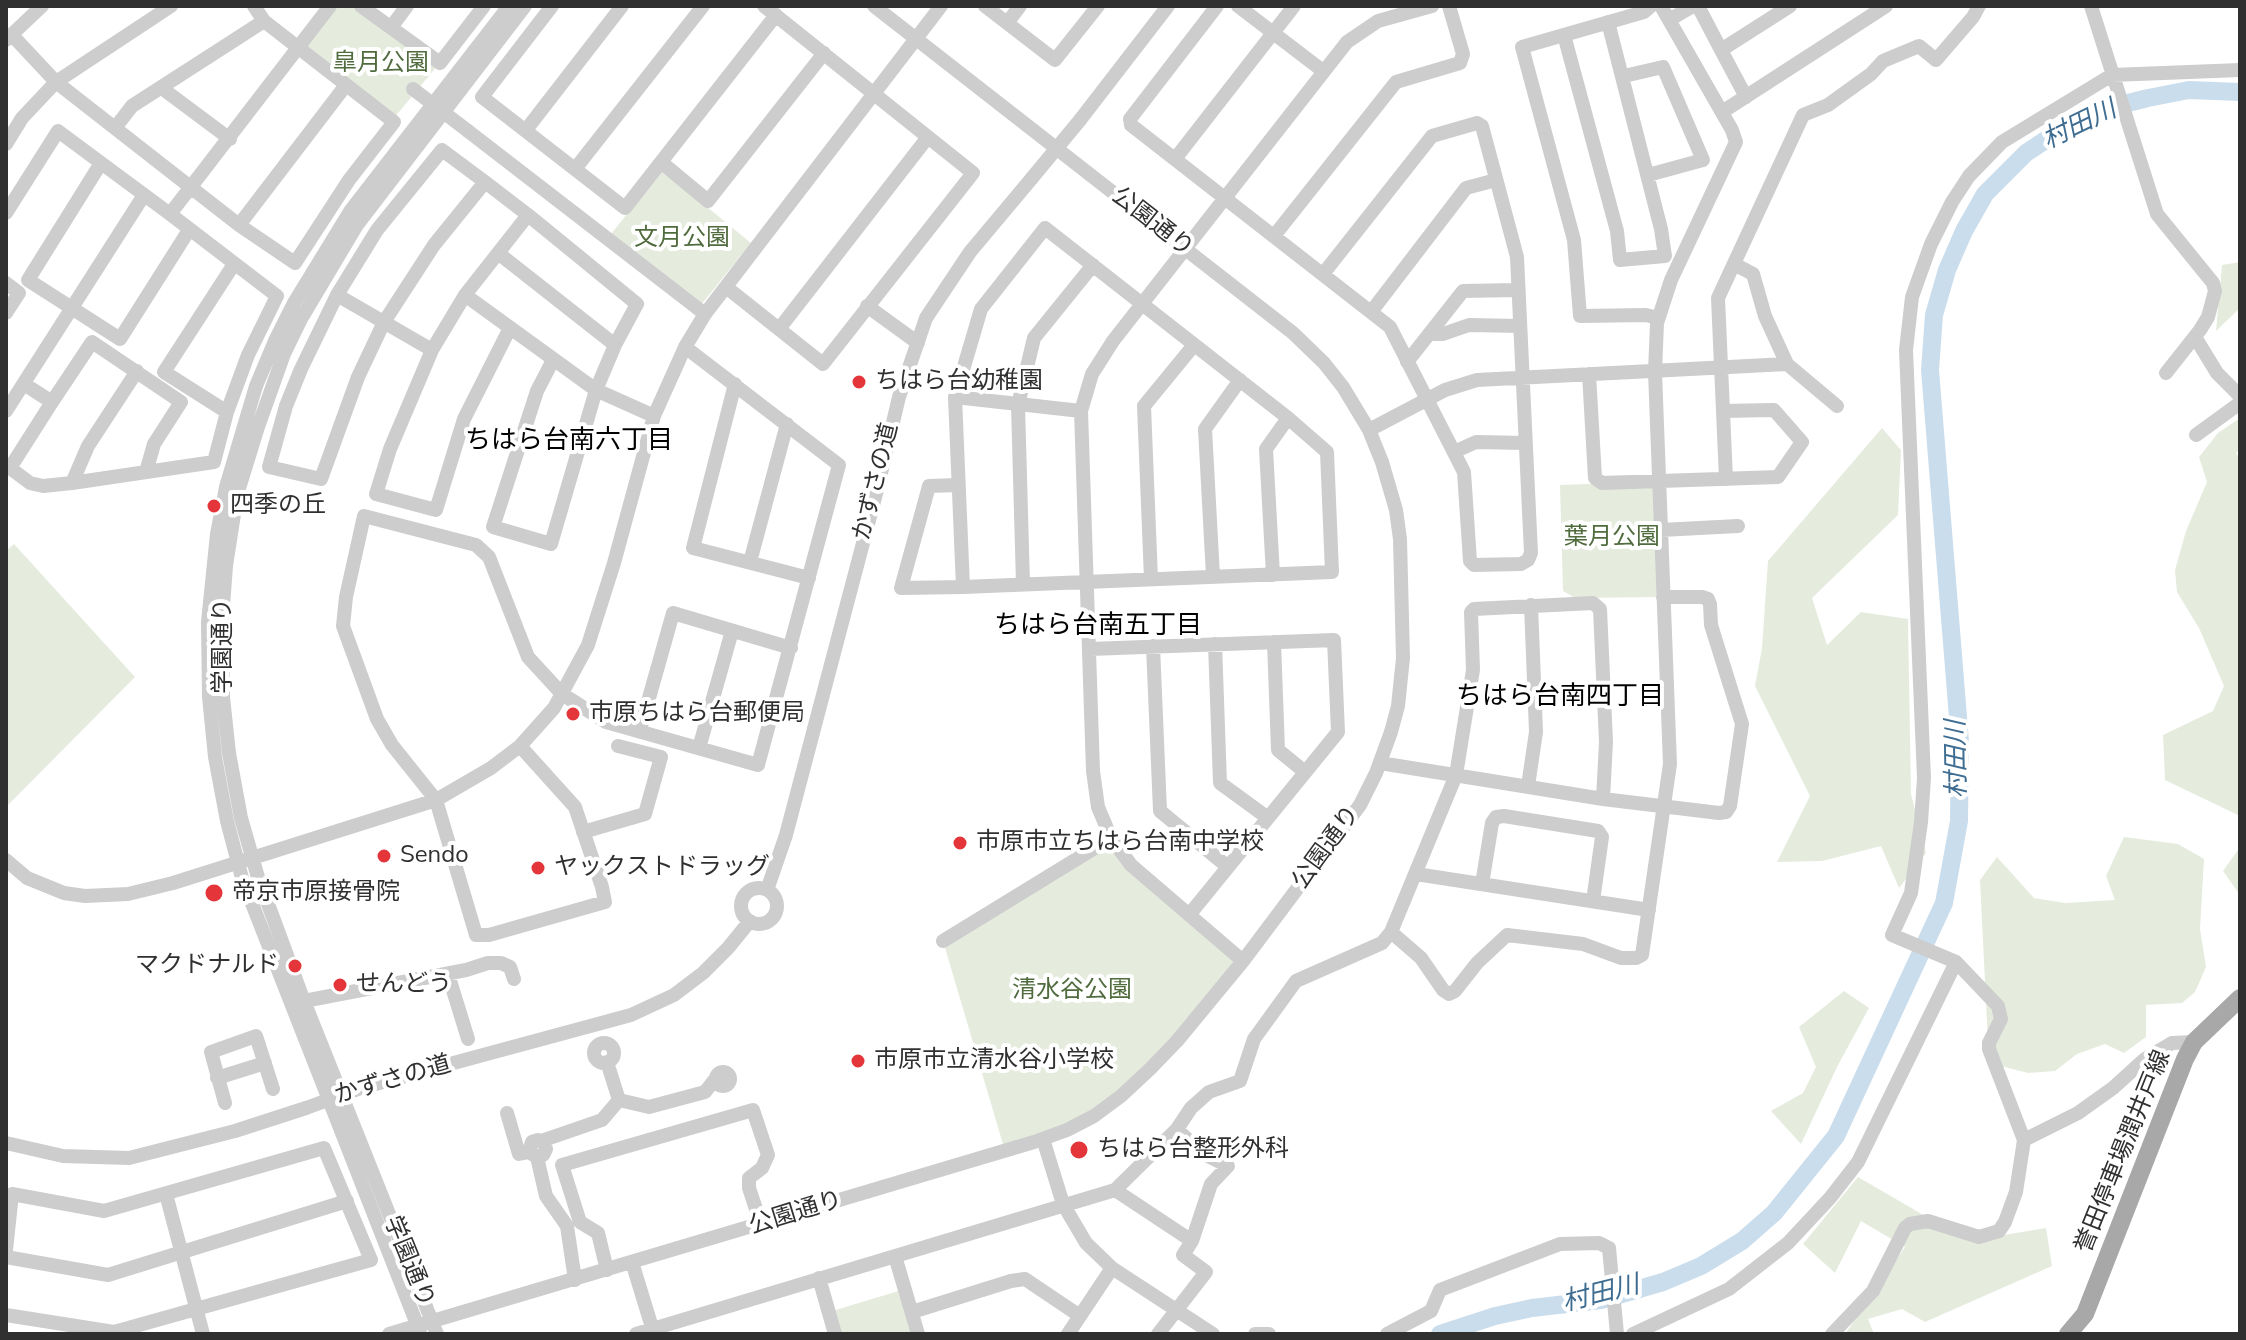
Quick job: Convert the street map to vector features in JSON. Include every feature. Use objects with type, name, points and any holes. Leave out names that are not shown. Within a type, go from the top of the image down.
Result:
[{"type":"main road","name":"誉田停車場潤井戸線","points":[[2068,1334],[2085,1314],[2172,1088],[2194,1042],[2240,998]]},
{"type":"street","points":[[42,6],[9,38],[56,82],[239,225],[295,263],[349,180],[394,122],[264,21],[254,6]]},
{"type":"street","points":[[6,144],[22,118],[56,82],[171,6]]},
{"type":"street","points":[[170,214],[330,6]]},
{"type":"street","points":[[361,6],[440,63],[484,6]]},
{"type":"street","points":[[392,26],[407,6]]},
{"type":"street","name":"学園通り","points":[[427,1329],[304,1001],[227,821],[215,757],[209,697],[208,622],[217,534],[226,487],[256,386],[275,341],[294,303],[351,210],[509,6]]},
{"type":"street","name":"学園通り","points":[[427,1329],[289,1000],[245,861],[223,697],[222,634],[226,566],[235,506],[258,427],[290,342],[336,257],[433,124],[525,6]]},
{"type":"street","points":[[552,6],[482,97],[625,208],[770,11],[973,173],[823,364],[726,287]]},
{"type":"street","points":[[526,130],[622,6]]},
{"type":"street","points":[[575,169],[703,6]]},
{"type":"street","name":"公園通り","points":[[389,1334],[427,1329],[632,1262],[1043,1139],[1094,1116],[1121,1096],[1177,1041],[1243,961],[1346,826],[1380,763],[1398,706],[1402,680],[1400,539],[1396,510],[1382,462],[1369,430],[1343,387],[1309,347],[874,6]]},
{"type":"street","points":[[6,860],[27,878],[64,893],[85,896],[128,894],[245,861],[436,800],[491,768],[520,746],[537,729],[562,694],[588,645],[654,416],[685,347],[705,314],[941,6]]},
{"type":"street","points":[[985,6],[1055,60],[1098,6]]},
{"type":"street","points":[[1007,23],[1020,6]]},
{"type":"street","name":"かずさの道","points":[[767,890],[786,835],[895,411],[926,318],[970,252],[1080,120],[1168,6]]},
{"type":"street","points":[[1217,6],[1130,119],[1131,125],[1390,327],[1464,472],[1470,561],[1474,565],[1521,564],[1528,560],[1531,553],[1517,257],[1482,126],[1477,123],[1432,136],[1323,274]]},
{"type":"street","points":[[1238,6],[1323,71]]},
{"type":"street","points":[[1175,159],[1294,6]]},
{"type":"street","points":[[1243,961],[1131,865],[1111,838],[1094,791],[1081,411],[1084,394],[1100,360],[1347,42],[1378,21],[1432,6]]},
{"type":"street","points":[[1274,236],[1396,82],[1460,63],[1463,54],[1449,6]]},
{"type":"street","points":[[1651,6],[1644,12],[1522,47],[1574,240],[1580,316],[1646,315],[1658,318]]},
{"type":"street","points":[[1391,932],[1421,958],[1449,994],[1507,935],[1583,944],[1621,958],[1642,955],[1670,764],[1655,372],[1658,318],[1671,280],[1736,142],[1661,6]]},
{"type":"street","points":[[1669,20],[1695,6],[1746,97]]},
{"type":"street","points":[[1721,50],[1790,6]]},
{"type":"street","points":[[1722,112],[1886,6]]},
{"type":"street","points":[[2091,6],[2157,214],[2213,283],[2213,303],[2208,317],[2166,373]]},
{"type":"street","points":[[1726,479],[1718,298],[1803,115],[1828,105],[1871,74],[1883,61],[1919,46],[1936,60],[1971,10]]},
{"type":"street","points":[[115,128],[132,106],[163,89],[264,21]]},
{"type":"street","points":[[1564,35],[1617,231],[1620,260],[1665,256],[1624,76],[1608,22]]},
{"type":"street","points":[[661,162],[708,201],[824,53]]},
{"type":"street","points":[[1624,76],[1663,67],[1703,160],[1648,175]]},
{"type":"street","points":[[1832,1334],[1873,1291],[1905,1228],[1910,1224],[1928,1221],[1979,1237],[1999,1231],[2016,1192],[2024,1140],[1989,1049],[2001,1019],[1998,1006],[1956,962],[1892,935],[1911,893],[1924,778],[1906,350],[1912,297],[1931,244],[1952,202],[1969,176],[2002,142],[2112,77],[2240,70]]},
{"type":"street","points":[[239,225],[346,85]]},
{"type":"street","points":[[163,89],[230,139]]},
{"type":"street","points":[[413,89],[705,314]]},
{"type":"street","points":[[6,213],[58,131],[277,296],[248,355],[227,412],[214,462],[72,483],[43,486],[30,483],[10,468],[92,342],[181,402],[154,444],[146,472]]},
{"type":"street","points":[[779,329],[928,137]]},
{"type":"street","points":[[485,182],[434,245],[384,322],[343,412],[321,479],[269,467],[286,406],[337,295],[377,230],[442,150],[485,182],[528,215],[637,304],[596,390],[551,544],[493,527],[537,391],[553,360]]},
{"type":"street","points":[[101,163],[28,280],[120,339],[189,230]]},
{"type":"street","points":[[1371,312],[1466,188],[1496,180]]},
{"type":"street","points":[[6,411],[144,195]]},
{"type":"street","points":[[510,328],[464,419],[436,510],[376,494],[390,449],[432,350],[465,295],[528,215]]},
{"type":"street","points":[[958,485],[929,486],[901,588],[963,587],[1332,572],[1327,452],[1045,228],[981,309],[955,397],[963,587]]},
{"type":"street","points":[[498,253],[615,345]]},
{"type":"street","points":[[227,412],[164,372],[234,264]]},
{"type":"street","points":[[1734,264],[1753,274],[1765,316],[1787,364],[1837,406]]},
{"type":"street","points":[[1023,584],[1018,405],[1034,338],[1093,265]]},
{"type":"street","points":[[6,283],[19,293],[6,313]]},
{"type":"street","points":[[1407,362],[1463,291],[1518,290]]},
{"type":"street","points":[[337,295],[432,350]]},
{"type":"street","points":[[465,295],[596,390],[654,416]]},
{"type":"street","points":[[867,306],[918,343]]},
{"type":"street","points":[[1431,334],[1443,334],[1469,325],[1520,326]]},
{"type":"street","points":[[2195,337],[2217,373],[2240,396]]},
{"type":"street","points":[[1151,579],[1144,406],[1194,345]]},
{"type":"street","points":[[520,746],[575,807],[605,902],[489,935],[476,935],[436,800],[392,745],[377,719],[343,626],[346,597],[364,516],[476,545],[489,557],[528,657],[562,694],[606,722],[758,765],[839,465],[685,347]]},
{"type":"street","points":[[1369,430],[1445,390],[1477,380],[1787,364]]},
{"type":"street","points":[[72,483],[88,446],[137,371]]},
{"type":"street","points":[[1589,374],[1595,478],[1602,483],[1778,477],[1802,442],[1774,410],[1723,411]]},
{"type":"street","points":[[1213,576],[1205,429],[1240,380]]},
{"type":"street","points":[[24,384],[52,402]]},
{"type":"street","points":[[735,384],[693,548],[809,578]]},
{"type":"street","points":[[955,397],[1081,411]]},
{"type":"street","points":[[2196,435],[2240,403]]},
{"type":"street","points":[[1273,575],[1266,449],[1288,418]]},
{"type":"street","points":[[750,562],[787,424]]},
{"type":"street","points":[[1454,452],[1476,442],[1525,443]]},
{"type":"street","points":[[1661,530],[1738,526]]},
{"type":"street","points":[[1380,763],[1603,799],[1726,812],[1730,806],[1742,724],[1711,625],[1708,599],[1663,597]]},
{"type":"street","points":[[636,1334],[653,1332],[819,1278],[1115,1190],[1177,1129],[1191,1108],[1209,1092],[1240,1081],[1254,1039],[1296,981],[1382,943],[1391,932],[1456,775],[1473,670],[1471,612],[1480,608],[1593,603],[1600,609],[1606,742],[1603,799]]},
{"type":"street","points":[[1528,786],[1536,732],[1531,605]]},
{"type":"street","points":[[640,730],[673,613],[791,648]]},
{"type":"street","points":[[699,748],[732,631]]},
{"type":"street","points":[[1090,649],[1334,640],[1338,732],[1189,915]]},
{"type":"street","points":[[1274,642],[1278,750],[1305,772]]},
{"type":"street","points":[[1215,644],[1220,783],[1268,818]]},
{"type":"street","points":[[1153,646],[1160,811],[1228,867]]},
{"type":"street","points":[[583,832],[645,814],[661,757],[618,746]]},
{"type":"street","points":[[1482,884],[1492,823],[1496,817],[1504,816],[1598,831],[1602,837],[1593,901]]},
{"type":"street","points":[[943,941],[1111,838]]},
{"type":"street","points":[[1416,874],[1649,910]]},
{"type":"street","points":[[753,889],[767,890],[777,900],[776,914],[766,923],[750,921],[742,913],[743,899],[753,889]]},
{"type":"street","name":"かずさの道","points":[[6,1143],[63,1156],[129,1158],[235,1131],[361,1088],[631,1015],[674,995],[703,973],[750,921]]},
{"type":"street","points":[[1633,1334],[1729,1289],[1788,1243],[1830,1198],[1858,1162],[1956,962]]},
{"type":"street","points":[[304,1001],[501,963],[510,967],[514,979]]},
{"type":"street","points":[[448,974],[468,1039]]},
{"type":"street","points":[[225,1103],[211,1052],[256,1036],[273,1089]]},
{"type":"street","points":[[2024,1140],[2078,1113],[2113,1088],[2145,1059],[2172,1043],[2194,1042]]},
{"type":"street","points":[[607,1062],[619,1100]]},
{"type":"street","points":[[217,1078],[265,1063]]},
{"type":"street","points":[[619,1100],[649,1107],[705,1092],[716,1078]]},
{"type":"street","points":[[507,1113],[519,1154],[543,1155],[546,1149],[541,1141],[602,1120],[619,1100]]},
{"type":"street","points":[[607,1270],[598,1233],[580,1222],[562,1165],[753,1110],[768,1155],[762,1168],[749,1178],[749,1188],[761,1224]]},
{"type":"street","points":[[1158,1334],[1206,1272],[1183,1255],[1192,1241],[1211,1184],[1228,1166],[1200,1152],[1177,1129]]},
{"type":"street","points":[[1043,1139],[1063,1204],[1086,1243],[1112,1268],[1213,1334]]},
{"type":"street","points":[[6,1250],[12,1194],[104,1211],[324,1148],[371,1260],[114,1332],[6,1315]]},
{"type":"street","points":[[533,1154],[546,1196],[567,1226],[575,1280]]},
{"type":"street","points":[[1115,1190],[1192,1241]]},
{"type":"street","points":[[166,1194],[203,1334]]},
{"type":"street","points":[[6,1257],[108,1275],[347,1201]]},
{"type":"street","points":[[1387,1334],[1431,1311],[1440,1290],[1560,1244],[1599,1243],[1609,1248],[1617,1334]]},
{"type":"street","points":[[895,1256],[918,1334]]},
{"type":"street","points":[[632,1262],[653,1332]]},
{"type":"street","points":[[1068,1334],[1112,1268]]},
{"type":"street","points":[[819,1278],[834,1334]]},
{"type":"street","points":[[912,1312],[1025,1279],[1080,1316]]},
{"type":"street","points":[[1255,1334],[1269,1334]]},
{"type":"green space","name":"皐月公園","points":[[334,6],[357,6],[438,65],[394,118],[302,48]]},
{"type":"green space","name":"文月公園","points":[[662,170],[751,243],[701,305],[611,234]]},
{"type":"green space","points":[[2240,262],[2240,308],[2216,331],[2222,265]]},
{"type":"green space","points":[[2240,418],[2240,447],[2236,454],[2240,458],[2240,816],[2165,780],[2163,735],[2213,711],[2224,686],[2199,628],[2177,592],[2175,570],[2186,531],[2207,482],[2199,457],[2218,433]]},
{"type":"green space","points":[[1882,428],[1901,450],[1898,515],[1812,598],[1827,645],[1861,612],[1908,619],[1911,794],[1926,853],[1899,888],[1881,846],[1822,861],[1777,862],[1810,796],[1755,686],[1762,648],[1768,561]]},
{"type":"green space","name":"葉月公園","points":[[1660,481],[1663,597],[1575,598],[1563,591],[1560,485]]},
{"type":"green space","points":[[14,544],[135,677],[6,807],[6,551]]},
{"type":"green space","points":[[2124,837],[2178,844],[2204,859],[2200,929],[2206,967],[2195,992],[2182,1003],[2146,1005],[2146,1037],[2124,1053],[2105,1044],[2077,1054],[2055,1071],[2028,1073],[1989,1063],[1980,880],[1997,857],[2034,898],[2065,903],[2115,900],[2106,876]]},
{"type":"green space","name":"清水谷公園","points":[[1111,838],[1243,961],[1177,1041],[1094,1116],[1005,1151],[943,941]]},
{"type":"green space","points":[[2240,847],[2240,895],[2223,871]]},
{"type":"green space","points":[[1844,991],[1869,1008],[1801,1144],[1771,1111],[1803,1093],[1816,1067],[1799,1027]]},
{"type":"green space","points":[[1858,1177],[1968,1241],[2046,1228],[2052,1266],[1925,1322],[1902,1309],[1868,1319],[1874,1334],[1845,1334],[1905,1247],[1861,1221],[1835,1273],[1803,1244]]},
{"type":"green space","points":[[905,1289],[918,1334],[835,1334],[829,1312]]},
{"type":"waterway","name":"村田川","points":[[1440,1334],[1532,1308],[1601,1300],[1663,1282],[1701,1266],[1742,1241],[1774,1213],[1836,1136],[1944,903],[1959,821],[1960,742],[1930,370],[1934,315],[1947,270],[1985,194],[2026,153],[2056,133],[2104,109],[2148,98],[2189,90],[2240,92]]},
{"type":"place","name":"ちはら台幼稚園","points":[[859,382]]},
{"type":"place","name":"四季の丘","points":[[214,506]]},
{"type":"place","name":"市原ちはら台郵便局","points":[[573,714]]},
{"type":"place","name":"市原市立ちはら台南中学校","points":[[960,843]]},
{"type":"place","name":"Sendo","points":[[384,856]]},
{"type":"place","name":"ヤックストドラッグ","points":[[538,868]]},
{"type":"place","name":"帝京市原接骨院","points":[[214,893]]},
{"type":"place","name":"マクドナルド","points":[[295,966]]},
{"type":"place","name":"せんどう","points":[[340,985]]},
{"type":"place","name":"市原市立清水谷小学校","points":[[858,1061]]},
{"type":"place","name":"ちはら台整形外科","points":[[1079,1150]]},
{"type":"district","name":"ちはら台南六丁目","points":[[569,442]]},
{"type":"district","name":"ちはら台南五丁目","points":[[1098,627]]},
{"type":"district","name":"ちはら台南四丁目","points":[[1560,698]]}]
